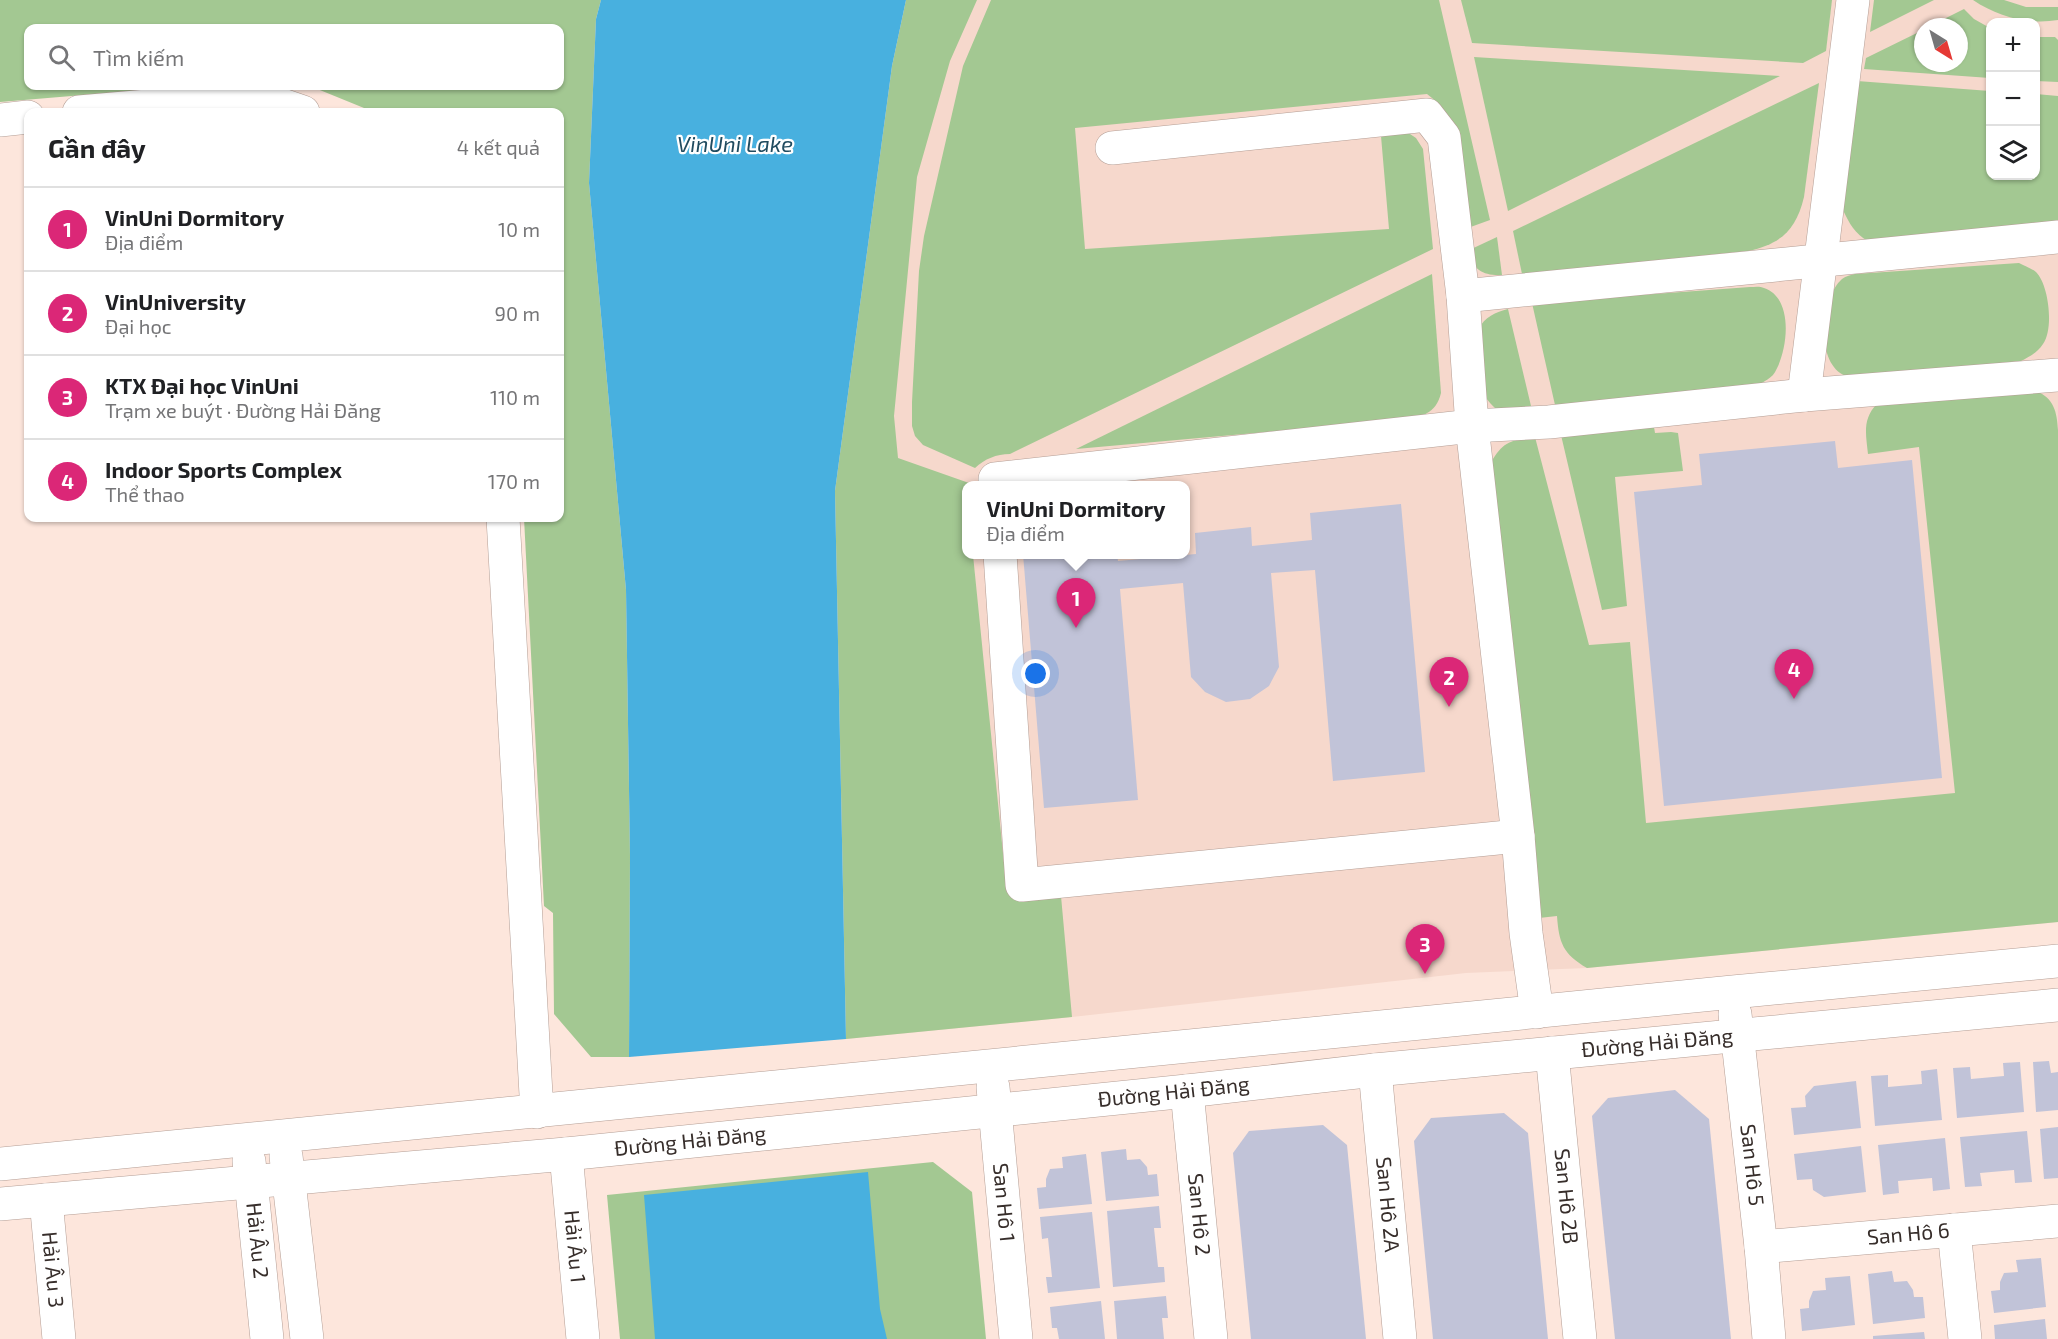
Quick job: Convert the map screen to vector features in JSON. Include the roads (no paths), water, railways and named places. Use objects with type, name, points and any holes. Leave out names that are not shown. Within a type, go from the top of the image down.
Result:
[{"type":"street","points":[[1804,396],[1853,0]]},
{"type":"street","points":[[126,108],[171,104],[271,101],[291,108]]},
{"type":"street","points":[[1113,148],[1427,115],[1444,136],[1463,296],[1472,426],[1518,836],[1526,933],[1537,1012]]},
{"type":"street","points":[[0,120],[24,117]]},
{"type":"street","points":[[1463,296],[2058,237]]},
{"type":"street","points":[[995,481],[995,479],[1472,426],[1548,422],[1804,396],[2058,375]]},
{"type":"street","points":[[503,522],[537,1112]]},
{"type":"street","points":[[1000,559],[1022,885],[1518,836]]},
{"type":"street","name":"Đường Hải Đăng","points":[[0,1164],[2058,961]]},
{"type":"street","name":"San Hô 5","points":[[1733,992],[1769,1339]]},
{"type":"street","name":"Đường Hải Đăng","points":[[0,1204],[566,1154],[1375,1070],[2058,1005]]},
{"type":"street","name":"San Hô 2B","points":[[1552,1053],[1580,1339]]},
{"type":"street","name":"San Hô 1","points":[[991,1066],[1016,1339]]},
{"type":"street","name":"San Hô 2A","points":[[1375,1070],[1400,1339]]},
{"type":"street","name":"San Hô 2","points":[[1187,1091],[1211,1339]]},
{"type":"street","name":"Hải Âu 2","points":[[283,1137],[307,1339]]},
{"type":"street","name":"Hải Âu 2","points":[[247,1141],[267,1339]]},
{"type":"street","name":"Hải Âu 1","points":[[566,1154],[583,1339]]},
{"type":"street","name":"Hải Âu 3","points":[[46,1200],[60,1339]]},
{"type":"street","name":"San Hô 6","points":[[1761,1247],[2058,1221]]},
{"type":"street","points":[[1954,1230],[1965,1339]]},
{"type":"water","name":"VinUni Lake","points":[[601,0],[906,0],[892,66],[835,491],[846,1039],[629,1057],[630,856],[626,590],[589,183],[596,19]]},
{"type":"water","points":[[868,1172],[880,1309],[887,1339],[655,1339],[644,1195]]},
{"type":"place","name":"VinUni Dormitory","points":[[1076,628]]},
{"type":"place","name":"Indoor Sports Complex","points":[[1794,699]]},
{"type":"place","name":"VinUniversity","points":[[1449,707]]},
{"type":"place","name":"KTX Đại học VinUni","points":[[1425,974]]}]
